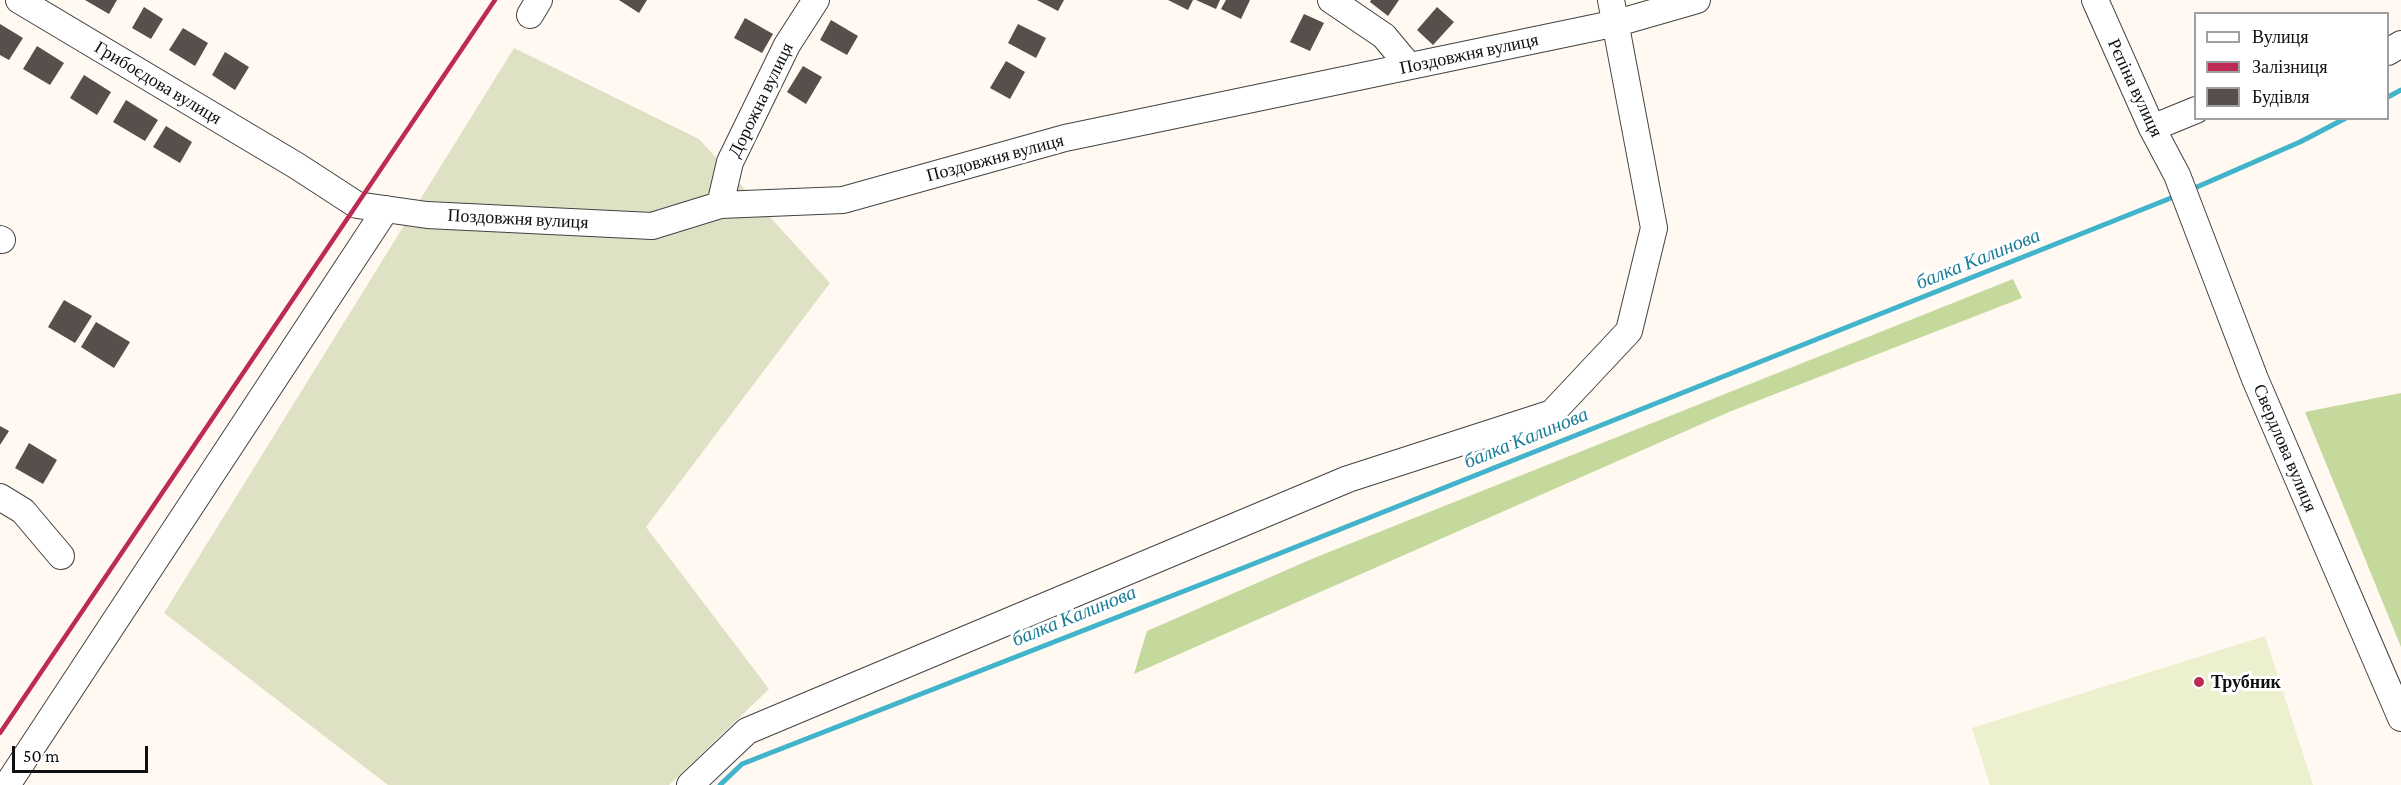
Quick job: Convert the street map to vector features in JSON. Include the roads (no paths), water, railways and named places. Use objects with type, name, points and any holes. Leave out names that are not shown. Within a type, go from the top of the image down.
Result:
[{"type":"street","name":"Грибоєдова вулиця","points":[[19,0],[297,166]]},
{"type":"street","name":"Дорожна вулиця","points":[[720,205],[730,162],[787,45],[816,0]]},
{"type":"street","points":[[1331,0],[1384,36],[1409,66]]},
{"type":"street","name":"Поздовжня вулиця","points":[[297,166],[357,205],[427,215],[652,226],[720,205],[843,200],[1065,138],[1409,66],[1614,11],[1697,0]]},
{"type":"street","name":"Рєпіна вулиця","points":[[2095,0],[2152,128],[2177,175]]},
{"type":"street","points":[[690,785],[747,731],[1348,479],[1552,413],[1629,331],[1654,228],[1614,11]]},
{"type":"street","points":[[2152,128],[2194,111]]},
{"type":"street","name":"Свердлова вулиця","points":[[2177,175],[2255,379],[2401,718]]},
{"type":"street","points":[[7,785],[387,209]]},
{"type":"street","points":[[0,496],[23,512],[61,556]]},
{"type":"waterway","name":"балка Калинова","points":[[2389,96],[2401,90]]},
{"type":"waterway","name":"балка Калинова","points":[[2190,190],[2300,142],[2342,120]]},
{"type":"waterway","name":"балка Калинова","points":[[720,785],[742,764],[1243,568],[2176,196]]},
{"type":"railway","points":[[0,733],[495,0]]},
{"type":"place","name":"Трубник","points":[[2199,682]]}]
